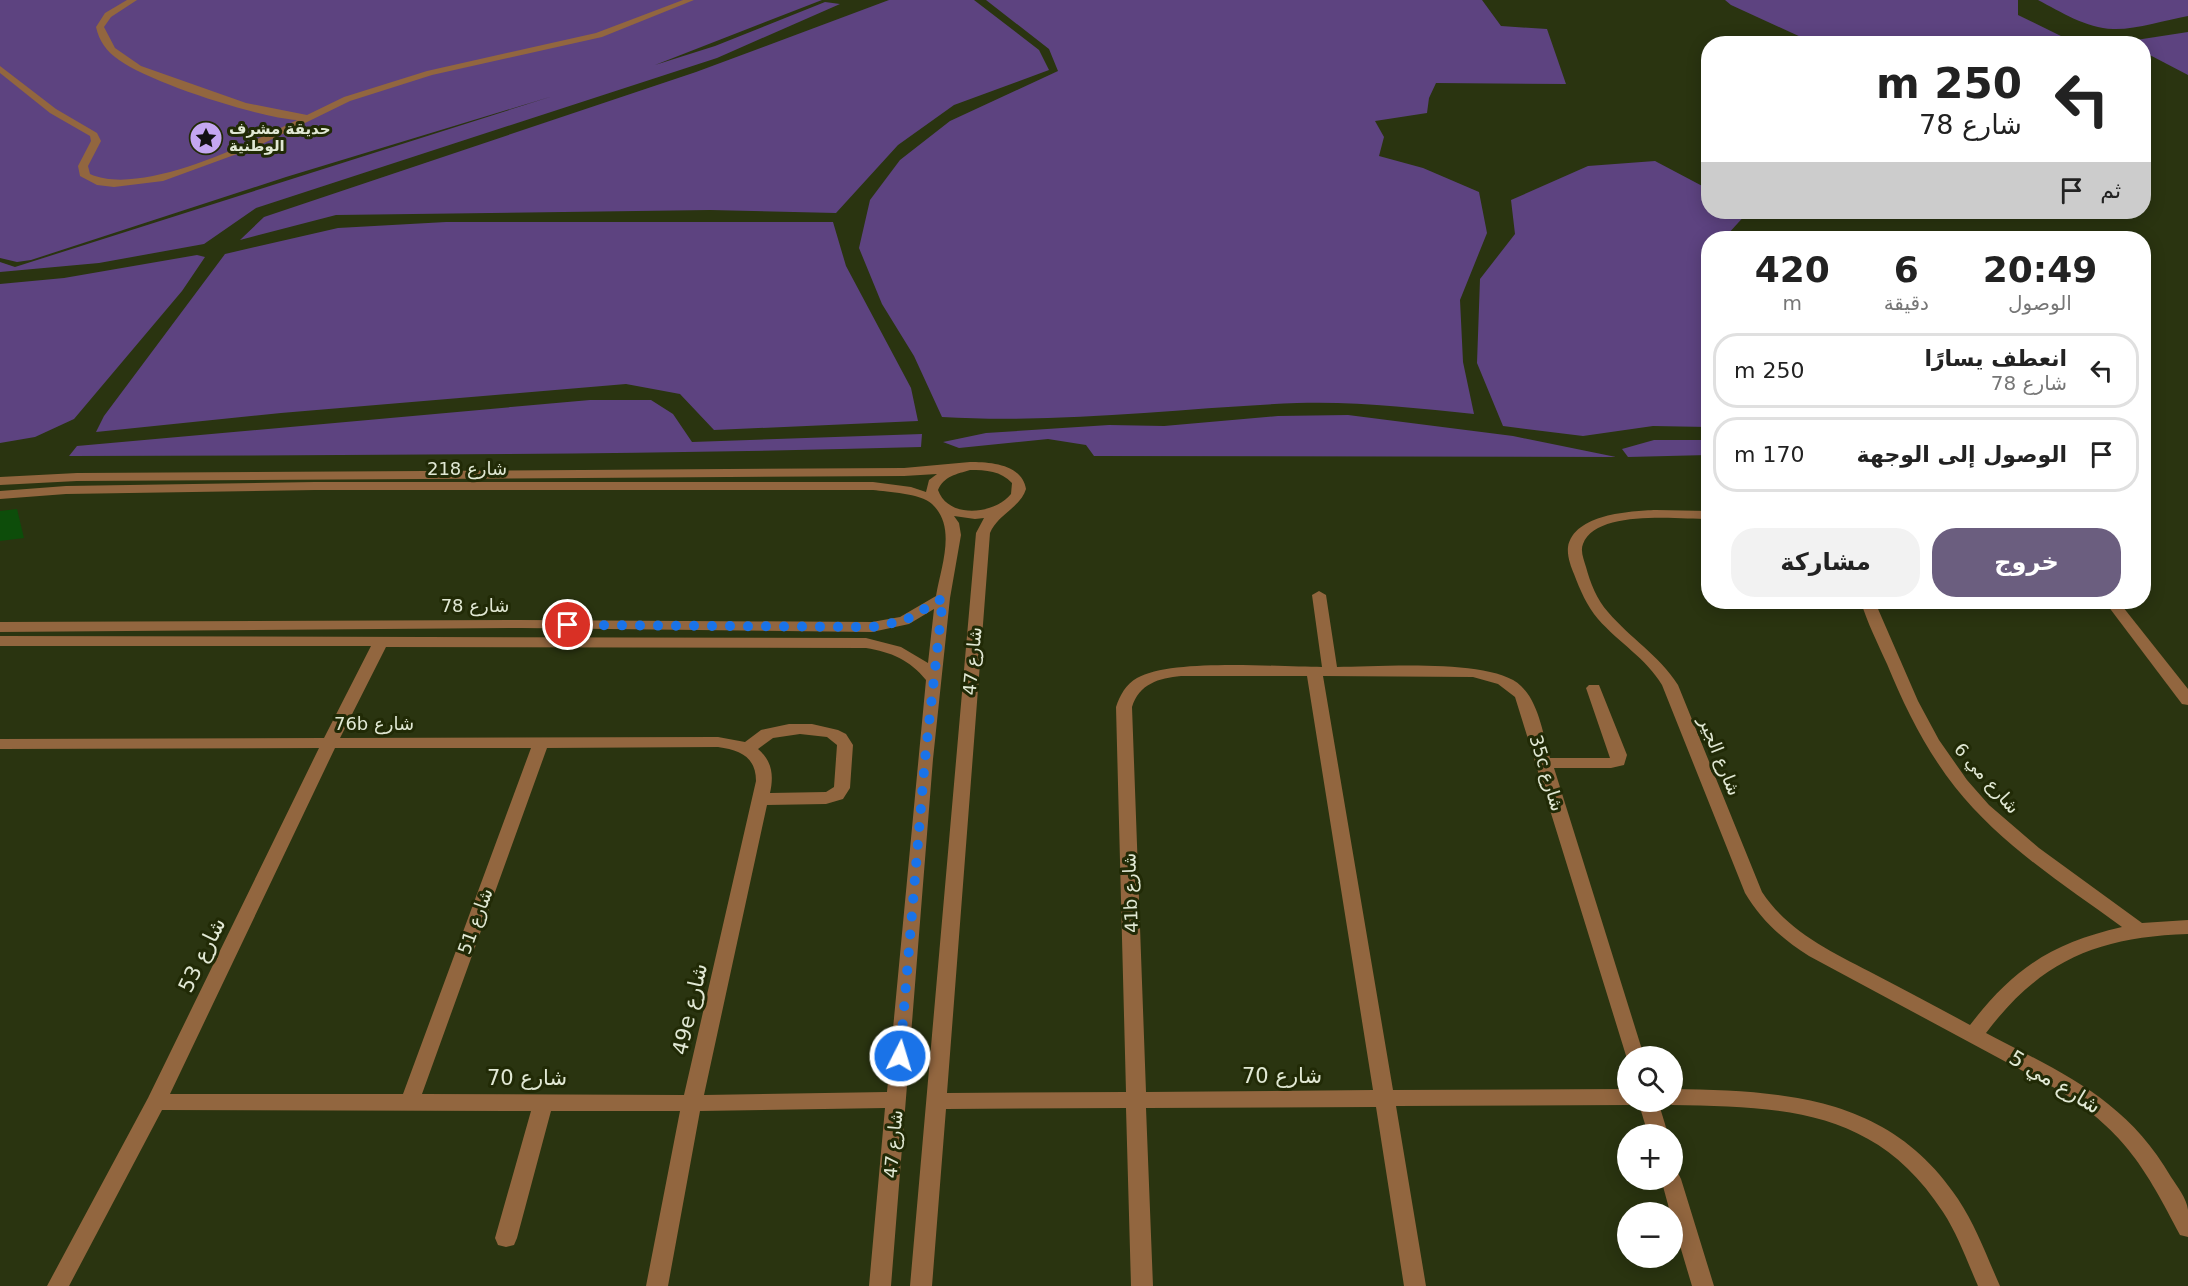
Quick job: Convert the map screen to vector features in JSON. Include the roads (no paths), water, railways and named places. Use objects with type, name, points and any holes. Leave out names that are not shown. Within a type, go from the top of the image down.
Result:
[{"type":"street","points":[[133,0],[108,15],[100,27],[110,48],[125,60],[147,71],[241,104],[297,118],[308,118]]},
{"type":"street","points":[[0,69],[58,115],[94,135],[96,141],[82,171],[85,176],[101,183],[128,184],[173,175],[253,145],[340,102],[415,78],[590,37],[636,22],[690,0]]},
{"type":"street","name":"شارع 47","points":[[921,1286],[983,532],[989,520],[1001,509],[1011,504],[1020,490],[1014,477],[995,468],[983,466],[957,468]]},
{"type":"street","points":[[0,481],[77,477],[904,472],[957,468]]},
{"type":"street","points":[[936,502],[930,492],[932,484],[946,472],[957,468]]},
{"type":"street","name":"شارع 218","points":[[0,495],[66,490],[315,486],[835,486],[892,488],[936,502],[953,512],[972,514],[1001,509]]},
{"type":"street","name":"شارع 47","points":[[880,1286],[925,759],[953,529],[949,516],[936,502]]},
{"type":"street","name":"شارع الجير","points":[[1701,515],[1622,517],[1600,522],[1588,528],[1575,544],[1575,555],[1589,596],[1608,621],[1643,650],[1664,674],[1754,893],[1772,918],[1815,951],[1973,1035]]},
{"type":"street","points":[[1319,595],[1322,671],[1385,1100],[1415,1286]]},
{"type":"street","name":"شارع 78","points":[[0,627],[351,625],[872,627],[904,621],[943,598]]},
{"type":"street","name":"شارع مي 6","points":[[1871,609],[1924,729],[1954,775],[1981,806],[2015,837],[2140,931]]},
{"type":"street","points":[[2117,609],[2188,700]]},
{"type":"street","points":[[2129,609],[2188,684]]},
{"type":"street","points":[[275,642],[276,637],[283,633],[330,631],[351,625]]},
{"type":"street","points":[[68,642],[93,637],[177,635],[188,632],[189,626]]},
{"type":"street","name":"شارع 78","points":[[0,641],[866,643],[888,646],[907,653],[925,667],[934,679]]},
{"type":"street","name":"شارع 53","points":[[58,1286],[156,1102],[381,641]]},
{"type":"street","name":"35c شارع","points":[[1322,671],[1473,672],[1501,678],[1521,693],[1526,702],[1631,1046]]},
{"type":"street","name":"41b شارع","points":[[1142,1286],[1125,699],[1130,691],[1145,679],[1168,672],[1322,671]]},
{"type":"street","points":[[1544,763],[1611,763],[1618,760],[1619,755],[1594,688]]},
{"type":"street","points":[[747,749],[771,733],[825,730],[836,734],[845,745],[842,788],[837,795],[826,798],[760,799]]},
{"type":"street","name":"شارع 51","points":[[410,1101],[541,742]]},
{"type":"street","name":"76b شارع","points":[[0,744],[718,742],[747,749]]},
{"type":"street","name":"49e شارع","points":[[657,1286],[692,1103],[764,781],[764,766],[754,753],[747,749]]},
{"type":"street","points":[[1973,1035],[2003,997],[2035,970],[2064,954],[2095,941],[2140,931],[2188,927]]},
{"type":"street","name":"شارع مي 5","points":[[1973,1035],[2069,1086],[2113,1118],[2132,1137],[2147,1157],[2188,1228]]},
{"type":"street","name":"شارع 70","points":[[936,1101],[1617,1097]]},
{"type":"street","points":[[1683,1097],[1766,1100],[1798,1104],[1831,1113],[1863,1128],[1894,1147],[1921,1170],[1944,1196],[1962,1225],[1989,1286]]},
{"type":"street","name":"شارع 70","points":[[156,1102],[692,1103],[897,1100]]},
{"type":"street","points":[[506,1238],[543,1102]]},
{"type":"street","points":[[1674,1190],[1703,1286]]},
{"type":"place","name":"حديقة مشرف الوطنية","points":[[206,138]]}]
